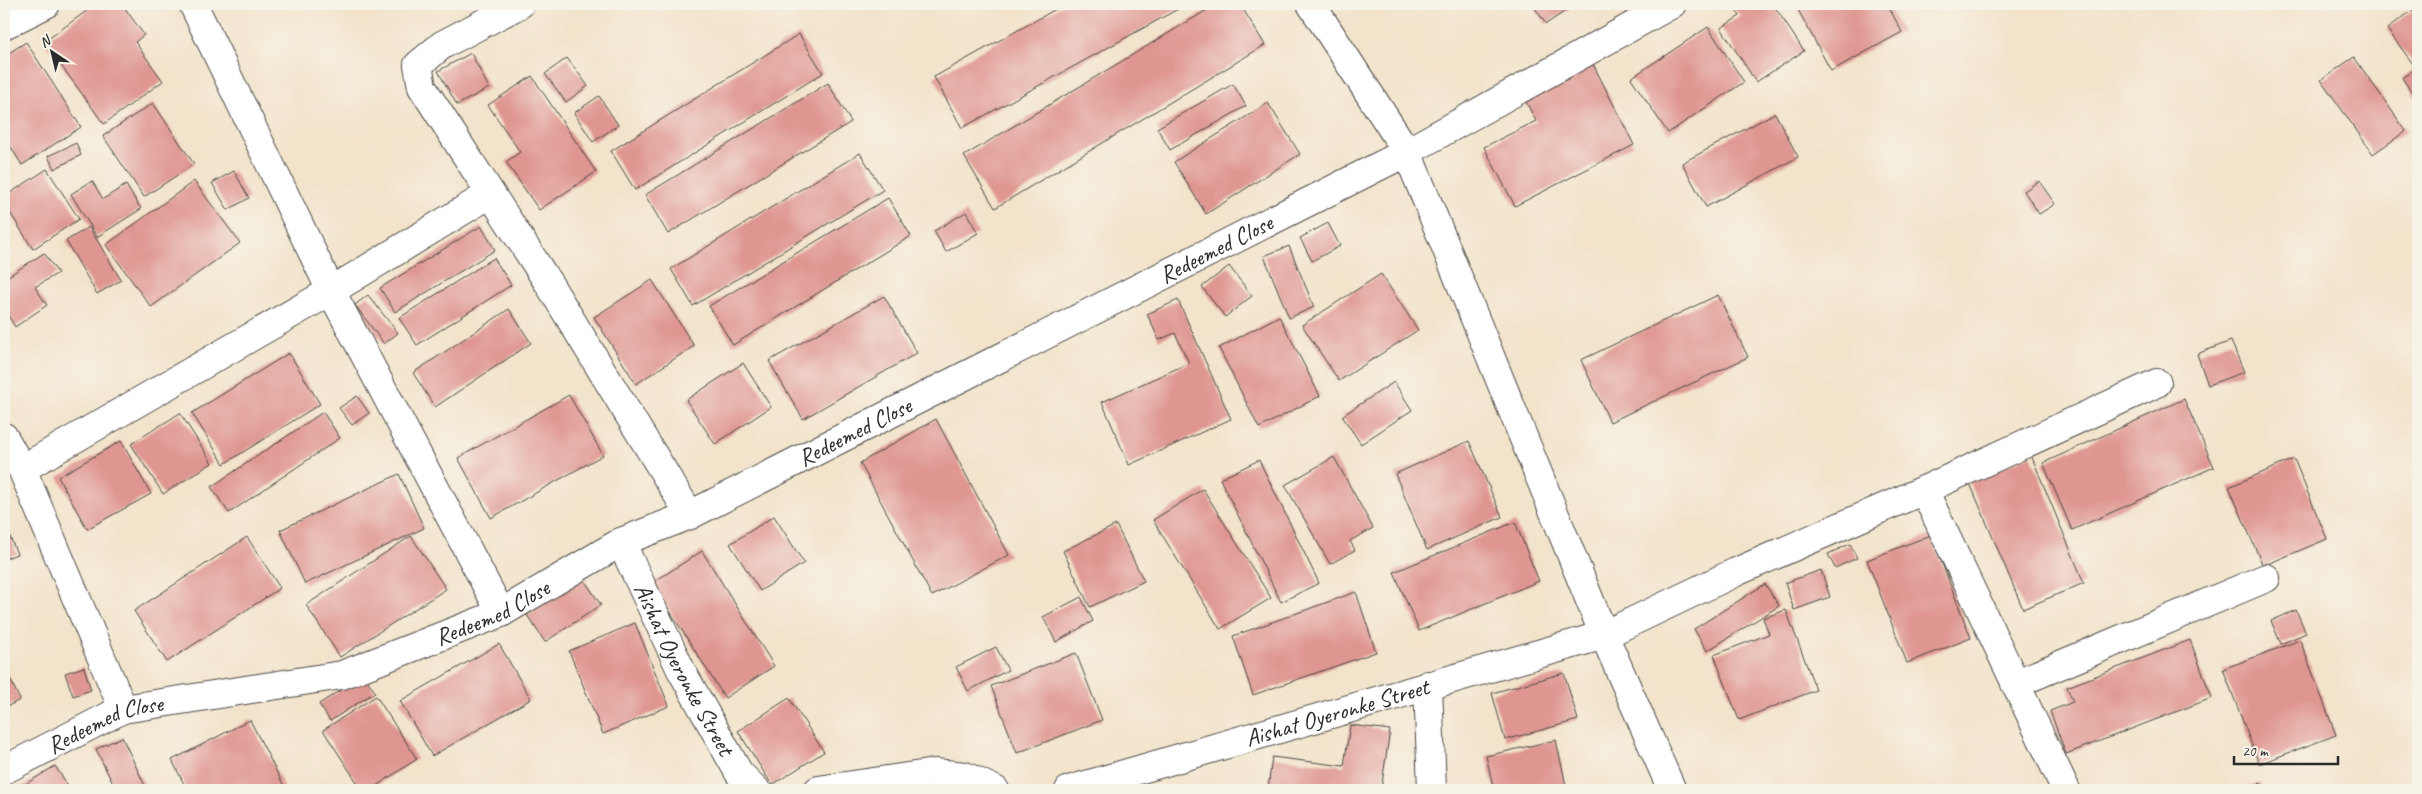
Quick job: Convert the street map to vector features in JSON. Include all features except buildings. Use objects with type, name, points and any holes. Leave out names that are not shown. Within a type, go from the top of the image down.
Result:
[{"type":"street","points":[[4,25],[46,4]]},
{"type":"street","points":[[193,4],[331,291],[501,613]]},
{"type":"street","points":[[520,4],[442,45],[418,65],[422,87],[549,284],[690,515]]},
{"type":"street","points":[[1312,4],[1406,152],[1604,635],[1672,790]]},
{"type":"street","name":"Redeemed Close","points":[[4,770],[123,709],[342,675],[501,613],[621,542],[690,515],[1406,152],[1672,4]]},
{"type":"street","points":[[22,469],[331,291],[490,194]]},
{"type":"street","name":"Aishat Oyeronke Street","points":[[1069,790],[1106,785],[1428,685],[1604,635],[1736,572],[1924,490],[2157,384]]},
{"type":"street","points":[[4,437],[22,469],[123,709]]},
{"type":"street","points":[[1924,490],[2066,790]]},
{"type":"street","name":"Aishat Oyeronke Street","points":[[621,542],[681,670],[739,773],[756,790]]},
{"type":"street","points":[[2015,684],[2266,578]]},
{"type":"street","points":[[1428,685],[1432,790]]},
{"type":"street","points":[[818,790],[935,773],[965,776],[995,790]]}]
